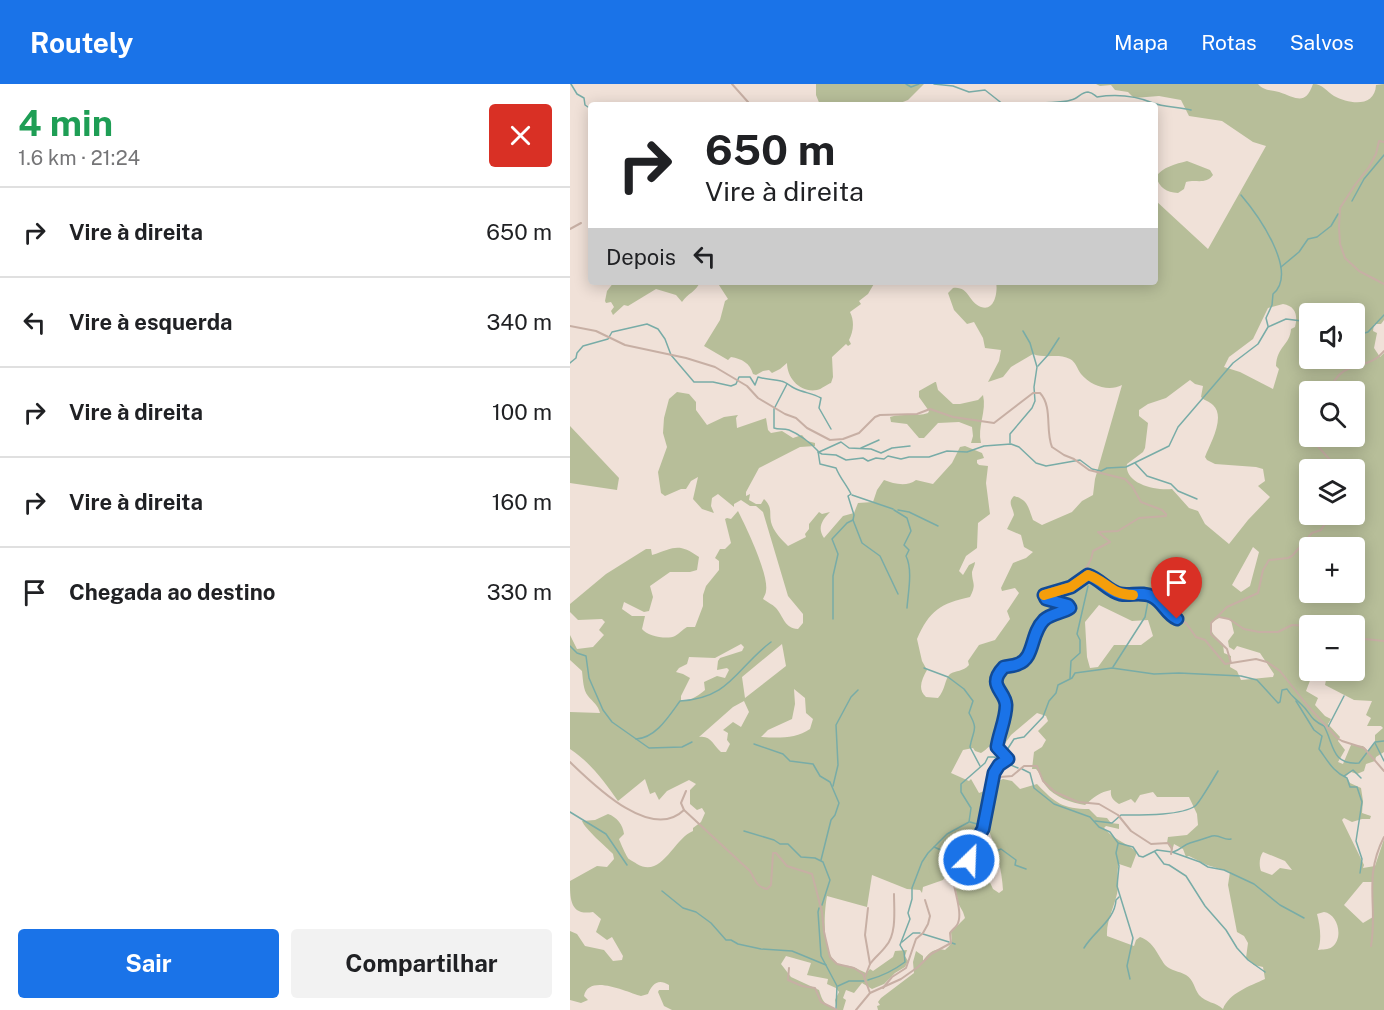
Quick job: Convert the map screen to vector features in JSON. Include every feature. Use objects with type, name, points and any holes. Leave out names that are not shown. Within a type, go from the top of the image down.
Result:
[{"type":"street","points":[[732,84],[748,102]]},
{"type":"street","points":[[1384,142],[1379,141],[1376,154],[1369,167],[1355,184],[1339,212],[1340,244],[1345,258],[1359,271],[1384,284]]},
{"type":"street","points":[[570,230],[581,223]]},
{"type":"street","points":[[570,326],[596,331],[625,345],[686,358],[715,367],[741,382],[758,398],[796,418],[807,429],[830,440],[843,439],[858,433],[880,415],[917,414],[930,409],[953,417],[994,423],[1033,393],[1040,393],[1047,406],[1047,421],[1052,447],[1089,470],[1125,479],[1141,502],[1162,510],[1166,514],[1162,518],[1135,520],[1118,531],[1098,532],[1110,542],[1093,551],[1092,561],[1071,587]]},
{"type":"street","points":[[1333,381],[1342,370],[1380,356],[1384,351]]},
{"type":"street","points":[[1318,447],[1329,459]]},
{"type":"street","points":[[1232,663],[1227,649],[1211,634],[1211,623],[1227,607],[1258,593],[1263,570],[1269,560],[1292,556],[1312,533],[1321,530],[1324,525]]},
{"type":"street","points":[[856,1010],[870,993],[912,972],[931,954],[951,943],[950,933],[956,926],[958,918],[953,877],[958,869],[969,860],[973,846],[983,829],[994,773],[999,765],[1008,759],[997,747],[1006,708],[1004,699],[997,689],[998,675],[1004,667],[1018,664],[1026,658],[1032,647],[1034,636],[1044,620],[1070,608],[1068,605],[1046,599],[1044,595],[1071,587],[1088,575],[1117,593],[1151,596],[1157,599],[1169,615],[1186,623],[1196,637],[1205,640],[1222,662],[1227,664],[1262,660],[1280,671],[1307,705],[1338,738],[1364,748],[1384,771]]},
{"type":"street","points":[[1219,617],[1228,619],[1244,629],[1259,632],[1278,632],[1292,626],[1299,626]]},
{"type":"street","points":[[1365,639],[1384,641]]},
{"type":"street","points":[[570,762],[626,809],[651,819],[676,817],[684,810]]},
{"type":"street","points":[[990,799],[1000,777],[1012,776],[1024,766],[1037,766],[1043,781],[1055,792],[1078,802],[1100,804],[1118,815],[1131,831],[1151,843],[1168,843],[1172,848],[1171,854]]},
{"type":"street","points":[[686,790],[681,803],[684,810],[750,871],[760,887],[767,889],[771,885],[773,853],[776,853],[789,867],[812,874],[830,957],[837,964],[857,969],[865,977],[870,993]]},
{"type":"street","points":[[1371,945],[1373,870],[1375,857],[1384,837]]},
{"type":"street","points":[[865,977],[870,964],[890,940],[894,894]]},
{"type":"street","points":[[883,988],[891,977],[906,968],[916,939],[928,924],[930,916],[925,900]]},
{"type":"street","points":[[868,908],[865,935],[870,964]]},
{"type":"street","points":[[789,968],[788,980],[815,988],[821,1002],[837,1010]]},
{"type":"green space","points":[[816,84],[924,84],[908,100],[903,102],[819,102]]},
{"type":"green space","points":[[1096,84],[1258,84],[1265,89],[1300,99],[1307,95],[1313,84],[1316,84],[1340,99],[1360,102],[1371,98],[1376,85],[1384,84],[1384,320],[1381,324],[1374,324],[1373,331],[1377,333],[1374,348],[1380,357],[1384,353],[1384,752],[1376,757],[1375,761],[1366,764],[1364,771],[1357,774],[1351,772],[1345,777],[1350,783],[1361,788],[1362,813],[1371,816],[1370,819],[1352,822],[1344,818],[1342,820],[1364,865],[1363,868],[1375,866],[1384,839],[1384,1010],[878,1010],[877,1006],[880,1005],[878,1002],[881,998],[914,973],[913,962],[916,951],[923,956],[923,961],[932,951],[945,950],[951,942],[951,932],[965,918],[958,903],[953,871],[950,870],[943,880],[923,887],[922,893],[920,890],[907,889],[872,875],[867,907],[827,896],[825,933],[829,952],[839,964],[851,966],[866,973],[870,969],[873,971],[893,957],[895,951],[907,950],[905,956],[908,961],[905,967],[884,984],[872,989],[862,983],[854,993],[846,990],[843,1010],[672,1010],[664,1006],[658,992],[669,990],[669,985],[662,982],[656,983],[648,994],[641,996],[601,985],[587,989],[584,996],[588,1000],[581,1003],[570,1000],[570,931],[577,934],[585,946],[604,950],[613,961],[622,960],[623,956],[612,937],[607,940],[596,932],[601,919],[593,912],[585,913],[576,909],[571,900],[570,881],[597,866],[607,867],[614,859],[613,854],[582,821],[595,820],[608,814],[614,817],[622,828],[624,834],[619,839],[628,858],[646,867],[661,862],[686,835],[693,831],[705,813],[702,808],[697,810],[690,804],[690,790],[696,784],[689,780],[667,791],[659,800],[655,792],[650,794],[645,779],[618,801],[591,766],[570,749],[570,712],[600,713],[585,691],[582,671],[570,660],[570,635],[577,649],[593,647],[604,635],[599,630],[605,622],[602,619],[578,620],[570,612],[570,604],[606,574],[646,549],[651,549],[652,555],[681,548],[699,557],[697,570],[670,572],[650,586],[653,597],[649,611],[644,612],[624,602],[622,609],[632,616],[645,616],[642,629],[657,637],[671,637],[687,627],[695,627],[703,606],[706,586],[719,570],[719,561],[715,558],[720,549],[725,549],[731,543],[725,519],[731,519],[738,511],[764,574],[766,591],[763,599],[776,608],[790,627],[798,629],[803,623],[803,614],[788,596],[763,512],[756,506],[750,506],[741,500],[734,504],[734,507],[718,494],[712,498],[711,506],[714,513],[702,509],[693,499],[698,477],[691,481],[686,489],[665,496],[661,493],[658,472],[667,447],[663,433],[669,399],[677,392],[689,394],[696,402],[696,410],[707,425],[724,417],[738,415],[737,428],[766,418],[768,430],[771,433],[782,431],[793,438],[802,435],[807,441],[815,443],[815,446],[800,447],[759,468],[746,492],[746,496],[750,494],[749,500],[756,504],[761,504],[764,499],[767,502],[774,529],[788,546],[806,537],[809,524],[819,512],[822,514],[830,512],[821,524],[824,538],[843,516],[854,513],[858,503],[873,502],[884,480],[900,484],[909,484],[916,480],[933,484],[952,463],[960,447],[965,446],[982,453],[984,458],[977,460],[977,463],[988,466],[986,483],[990,514],[978,523],[977,548],[966,556],[959,571],[963,575],[969,565],[975,562],[972,572],[974,586],[972,592],[970,597],[951,602],[931,615],[917,639],[922,661],[927,670],[922,680],[923,694],[926,697],[938,698],[950,674],[967,667],[968,661],[979,645],[995,640],[1010,619],[1007,611],[1019,593],[1015,588],[1002,591],[1001,588],[1013,563],[1026,558],[1033,552],[1024,547],[1021,535],[1007,529],[1014,515],[1012,498],[1014,496],[1025,502],[1033,520],[1042,525],[1072,512],[1082,501],[1093,495],[1095,479],[1122,385],[1112,388],[1100,387],[1085,378],[1070,359],[1033,354],[1011,367],[1003,377],[988,382],[999,361],[1001,350],[985,348],[983,338],[974,322],[967,324],[954,310],[948,293],[953,288],[962,289],[973,302],[986,308],[994,300],[996,285],[1158,285],[1158,203],[1208,249],[1266,146],[1253,142],[1222,121],[1189,116],[1181,100],[1159,96],[1134,98],[1128,92],[1115,90],[1111,85]],"holes":[[[1283,304],[1291,307],[1296,315],[1295,327],[1291,329],[1277,359],[1276,366],[1279,369],[1273,389],[1240,372],[1224,367],[1229,357],[1253,339],[1268,308]],[[1190,380],[1203,386],[1201,397],[1213,405],[1218,416],[1216,431],[1205,457],[1207,460],[1215,464],[1263,469],[1265,481],[1258,486],[1270,497],[1229,544],[1205,524],[1198,511],[1189,508],[1172,489],[1158,489],[1142,485],[1127,471],[1127,464],[1145,448],[1148,423],[1139,416],[1139,410],[1148,404],[1166,398]],[[1253,547],[1259,552],[1250,586],[1241,592],[1232,585]],[[1099,605],[1132,621],[1148,620],[1153,636],[1141,645],[1114,645],[1098,667],[1090,668],[1085,622]],[[1299,615],[1365,615],[1365,681],[1326,681],[1325,685],[1354,700],[1372,701],[1366,715],[1371,718],[1367,726],[1383,728],[1375,735],[1375,743],[1368,751],[1363,746],[1351,745],[1343,764],[1338,762],[1345,750],[1338,741],[1340,737],[1328,724],[1331,719],[1315,705],[1318,698],[1306,691],[1310,681],[1299,681]],[[1221,617],[1231,620],[1234,633],[1228,641],[1229,647],[1234,650],[1237,646],[1260,653],[1274,674],[1273,677],[1241,680],[1237,671],[1230,667],[1231,656],[1224,653],[1223,644],[1212,632],[1212,622]],[[741,644],[744,647],[742,651],[720,658],[718,661],[717,670],[727,668],[729,670],[725,678],[717,676],[704,682],[703,692],[691,699],[681,700],[690,678],[676,672],[679,668],[687,664],[689,657],[715,658]],[[782,644],[786,666],[745,698],[742,677]],[[794,689],[805,698],[806,713],[813,719],[810,729],[793,736],[761,737],[768,730],[792,719],[795,704]],[[744,701],[749,712],[741,727],[733,722],[723,730],[728,733],[727,740],[730,744],[726,752],[721,752],[709,739],[699,737],[733,707]],[[1037,713],[1046,716],[1048,721],[1038,731],[1046,740],[1042,747],[1034,752],[1032,769],[1036,769],[1049,790],[1069,801],[1085,805],[1097,795],[1111,790],[1112,798],[1119,804],[1131,799],[1135,803],[1140,795],[1153,792],[1157,797],[1189,797],[1197,814],[1198,825],[1187,835],[1168,837],[1167,843],[1172,851],[1174,844],[1183,849],[1186,857],[1189,856],[1207,865],[1230,872],[1228,885],[1237,932],[1244,936],[1248,943],[1246,958],[1254,965],[1263,967],[1265,979],[1235,994],[1223,1009],[1202,998],[1189,977],[1165,965],[1152,945],[1145,939],[1140,937],[1134,946],[1107,936],[1118,888],[1119,864],[1131,868],[1137,852],[1104,828],[1106,826],[1119,829],[1119,824],[1111,823],[1107,818],[1097,817],[1089,809],[1072,808],[1060,804],[1037,784],[1020,789],[1012,781],[1003,779],[996,782],[995,787],[979,793],[971,779],[969,781],[951,773],[963,750],[973,748],[981,753],[990,746],[1001,749],[1011,735]],[[988,829],[998,859],[1003,890],[999,893],[993,889],[986,874],[969,861],[975,842]],[[1263,852],[1285,861],[1292,870],[1280,868],[1272,875],[1261,871],[1260,859]],[[1363,882],[1373,882],[1373,917],[1363,923],[1344,905]],[[1324,912],[1333,917],[1336,922],[1338,938],[1330,948],[1318,950],[1320,928],[1317,914]],[[786,956],[811,963],[807,975],[828,979],[827,984],[839,992],[835,1000],[837,1009],[825,1002],[819,990],[791,977],[781,964]]]},
{"type":"green space","points":[[1187,161],[1210,170],[1213,175],[1204,181],[1186,182],[1184,189],[1178,193],[1170,192],[1159,184],[1158,175],[1170,166]]},
{"type":"green space","points":[[612,285],[698,285],[682,302],[676,295],[656,289],[628,306],[624,305],[613,315],[611,311],[614,307],[611,302],[606,303],[605,301],[607,291]]},
{"type":"green space","points":[[719,285],[873,285],[868,294],[859,301],[861,304],[850,312],[853,323],[849,340],[851,344],[848,346],[846,344],[832,357],[831,383],[811,390],[800,387],[792,379],[787,363],[772,373],[769,370],[756,375],[742,360],[731,357],[728,360],[704,346],[720,320],[725,301],[728,299]]},
{"type":"green space","points":[[935,382],[938,390],[953,404],[978,400],[983,395],[981,443],[971,443],[972,427],[959,422],[938,423],[924,438],[919,438],[907,424],[891,422],[890,417],[928,413],[929,411],[919,397],[919,391]]},
{"type":"green space","points":[[570,426],[619,478],[617,490],[570,483]]},
{"type":"waterway","points":[[571,84],[577,94],[584,98],[585,105],[588,107]]},
{"type":"waterway","points":[[906,84],[911,87],[919,84]]},
{"type":"waterway","points":[[934,84],[953,86],[969,92],[985,90],[1000,102]]},
{"type":"waterway","points":[[1054,102],[1073,99],[1088,92],[1097,97],[1126,96],[1151,102]]},
{"type":"waterway","points":[[1158,104],[1191,110]]},
{"type":"waterway","points":[[1352,201],[1364,179],[1384,155]]},
{"type":"waterway","points":[[1241,195],[1265,229],[1279,258],[1280,284],[1273,294],[1272,305],[1266,318],[1268,326]]},
{"type":"waterway","points":[[1281,267],[1299,252],[1308,239],[1317,237],[1331,226],[1338,214]]},
{"type":"waterway","points":[[1365,333],[1384,315]]},
{"type":"waterway","points":[[818,452],[836,455],[846,460],[863,458],[868,461],[876,458],[884,459],[888,456],[901,459],[929,457],[947,451],[967,452],[984,446],[1011,444],[1019,447],[1036,463],[1046,466],[1080,460],[1092,469],[1101,471],[1107,468],[1126,467],[1169,446],[1178,427],[1233,363],[1258,344],[1268,327],[1286,319],[1299,321]]},
{"type":"waterway","points":[[570,363],[583,346],[608,339],[612,332],[647,324],[658,329],[671,355],[694,382],[713,382],[731,386],[736,384],[739,377],[750,377],[755,385],[758,377],[783,382],[821,398],[819,408],[831,429]]},
{"type":"waterway","points":[[1010,443],[1010,434],[1032,408],[1035,401],[1034,387],[1037,367],[1030,343],[1023,331]]},
{"type":"waterway","points":[[1038,366],[1059,338]]},
{"type":"waterway","points":[[787,384],[774,409],[774,428],[789,430],[801,436],[818,451],[820,464],[836,468],[851,494],[848,496],[854,515],[853,520],[862,543],[880,556],[898,594]]},
{"type":"waterway","points":[[861,448],[879,440]]},
{"type":"waterway","points":[[819,452],[841,442],[849,448],[871,449],[881,453],[892,448],[910,446]]},
{"type":"waterway","points":[[1135,463],[1147,476],[1171,484],[1178,491],[1197,499]]},
{"type":"waterway","points":[[852,495],[893,509]]},
{"type":"waterway","points":[[894,510],[907,518],[911,531],[904,545],[909,550],[906,556],[910,575],[907,608]]},
{"type":"waterway","points":[[898,510],[909,512],[938,526]]},
{"type":"waterway","points":[[833,619],[833,576],[838,554],[832,539],[847,523],[853,520]]},
{"type":"waterway","points":[[1070,678],[1071,661],[1080,653],[1080,640],[1077,634],[1088,586]]},
{"type":"waterway","points":[[1113,667],[1145,617],[1149,596]]},
{"type":"waterway","points":[[636,739],[650,735],[656,730],[680,701],[697,699],[722,688],[771,642]]},
{"type":"waterway","points":[[570,646],[577,653],[586,656],[589,678],[603,710],[612,722],[649,748],[682,747],[692,742]]},
{"type":"waterway","points":[[924,668],[948,677],[964,689],[973,701],[969,713],[974,723],[970,747],[980,766]]},
{"type":"waterway","points":[[1005,753],[1014,739],[1024,737],[1043,717],[1058,685],[1072,678],[1075,673],[1112,668],[1154,674],[1241,676],[1257,680],[1278,703],[1282,690],[1287,689],[1313,718],[1324,726],[1338,757],[1350,763],[1359,763],[1375,742],[1384,741]]},
{"type":"waterway","points":[[833,786],[838,765],[836,725],[851,697],[858,690]]},
{"type":"waterway","points":[[1328,727],[1344,696]]},
{"type":"waterway","points":[[1296,701],[1314,730],[1322,736],[1319,749],[1328,762],[1338,773],[1347,778],[1350,787],[1357,787],[1362,802],[1356,841],[1362,859],[1360,873]]},
{"type":"waterway","points":[[1375,743],[1384,761]]},
{"type":"waterway","points":[[754,744],[783,754],[790,761],[813,764],[820,776],[830,782],[839,803],[831,820],[821,860]]},
{"type":"waterway","points":[[868,980],[888,973],[905,962],[904,952],[900,945],[910,919],[908,913],[912,888],[922,862],[947,834],[969,822],[971,808],[961,792],[961,784],[985,763],[988,757],[1002,761]]},
{"type":"waterway","points":[[1006,763],[1018,768]]},
{"type":"waterway","points":[[1022,769],[1030,773],[1034,788],[1054,804],[1090,817],[1099,827],[1110,832],[1118,843],[1133,847],[1139,856],[1143,857],[1157,850],[1172,852],[1208,867],[1224,870],[1254,884],[1280,905],[1304,918]]},
{"type":"waterway","points":[[1344,776],[1353,770],[1361,778]]},
{"type":"waterway","points":[[1095,821],[1112,823],[1121,815],[1159,814],[1189,809],[1197,804],[1218,771]]},
{"type":"waterway","points":[[570,812],[606,834],[627,865]]},
{"type":"waterway","points":[[970,822],[977,824],[981,829]]},
{"type":"waterway","points":[[744,831],[780,844],[788,844],[801,857],[815,858],[823,862],[830,880],[822,905]]},
{"type":"waterway","points":[[982,831],[996,851],[1001,849],[1016,860],[1015,865],[1026,869]]},
{"type":"waterway","points":[[1173,852],[1212,836],[1231,839]]},
{"type":"waterway","points":[[1118,844],[1117,886],[1133,938],[1127,966],[1130,979]]},
{"type":"waterway","points":[[934,847],[966,861]]},
{"type":"waterway","points":[[1155,852],[1164,864],[1186,876],[1205,906],[1226,930],[1237,948],[1248,960],[1265,972]]},
{"type":"waterway","points":[[970,861],[991,872]]},
{"type":"waterway","points":[[662,891],[683,908],[696,912],[711,923],[726,940],[761,949],[792,951],[826,965]]},
{"type":"waterway","points":[[1084,948],[1112,914],[1119,897]]},
{"type":"waterway","points":[[819,908],[821,956],[837,986],[836,1009]]},
{"type":"waterway","points":[[902,942],[913,933],[920,933]]},
{"type":"waterway","points":[[923,934],[949,942]]},
{"type":"waterway","points":[[838,986],[849,981],[864,981]]},
{"type":"slow traffic","points":[[1044,595],[1071,587],[1088,575],[1117,593],[1133,595]]},
{"type":"route","points":[[969,860],[973,846],[983,829],[994,773],[999,765],[1008,759],[997,747],[1006,708],[1004,699],[997,689],[998,675],[1004,667],[1018,664],[1026,658],[1032,647],[1034,636],[1044,620],[1070,608],[1068,605],[1046,599],[1044,595],[1071,587],[1088,575],[1117,593],[1151,596],[1157,599],[1169,615],[1177,619]]}]
